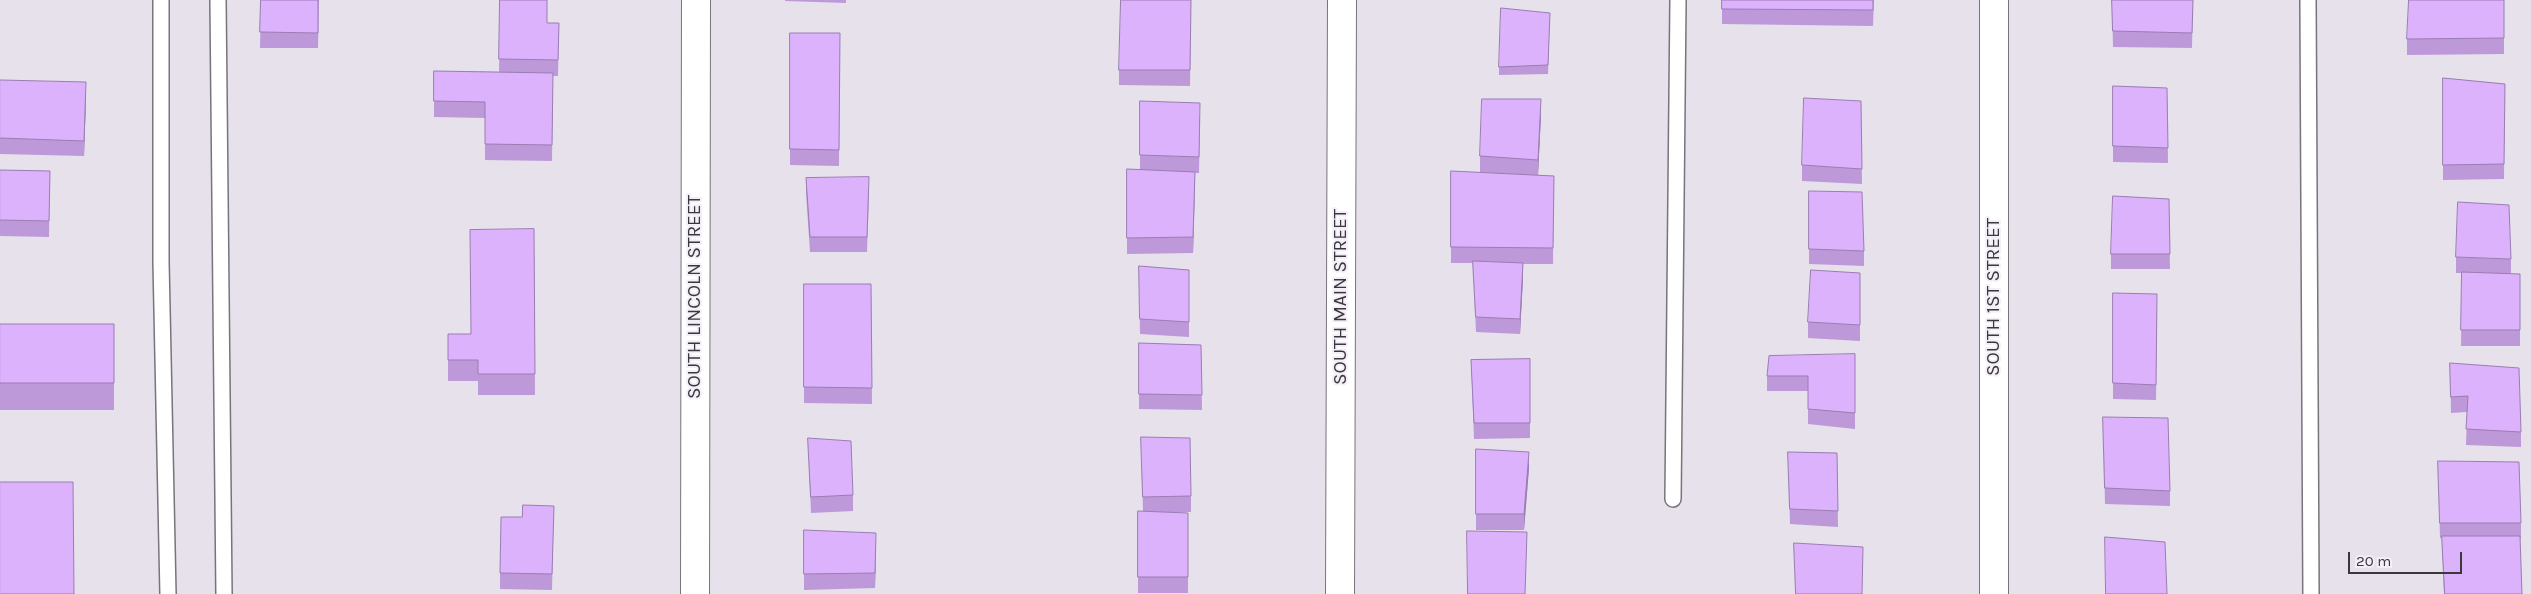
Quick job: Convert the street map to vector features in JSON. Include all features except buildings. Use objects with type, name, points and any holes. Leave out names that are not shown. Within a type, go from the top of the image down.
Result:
[{"type":"street","name":"SOUTH LINCOLN STREET","points":[[695,594],[696,0]]},
{"type":"street","name":"SOUTH MAIN STREET","points":[[1340,594],[1342,0]]},
{"type":"street","name":"SOUTH 1ST STREET","points":[[1994,0],[1994,594]]},
{"type":"lane","points":[[161,0],[161,262],[168,594]]},
{"type":"lane","points":[[218,0],[224,594]]},
{"type":"lane","points":[[1674,499],[1678,0]]},
{"type":"lane","points":[[2308,0],[2311,594]]}]
